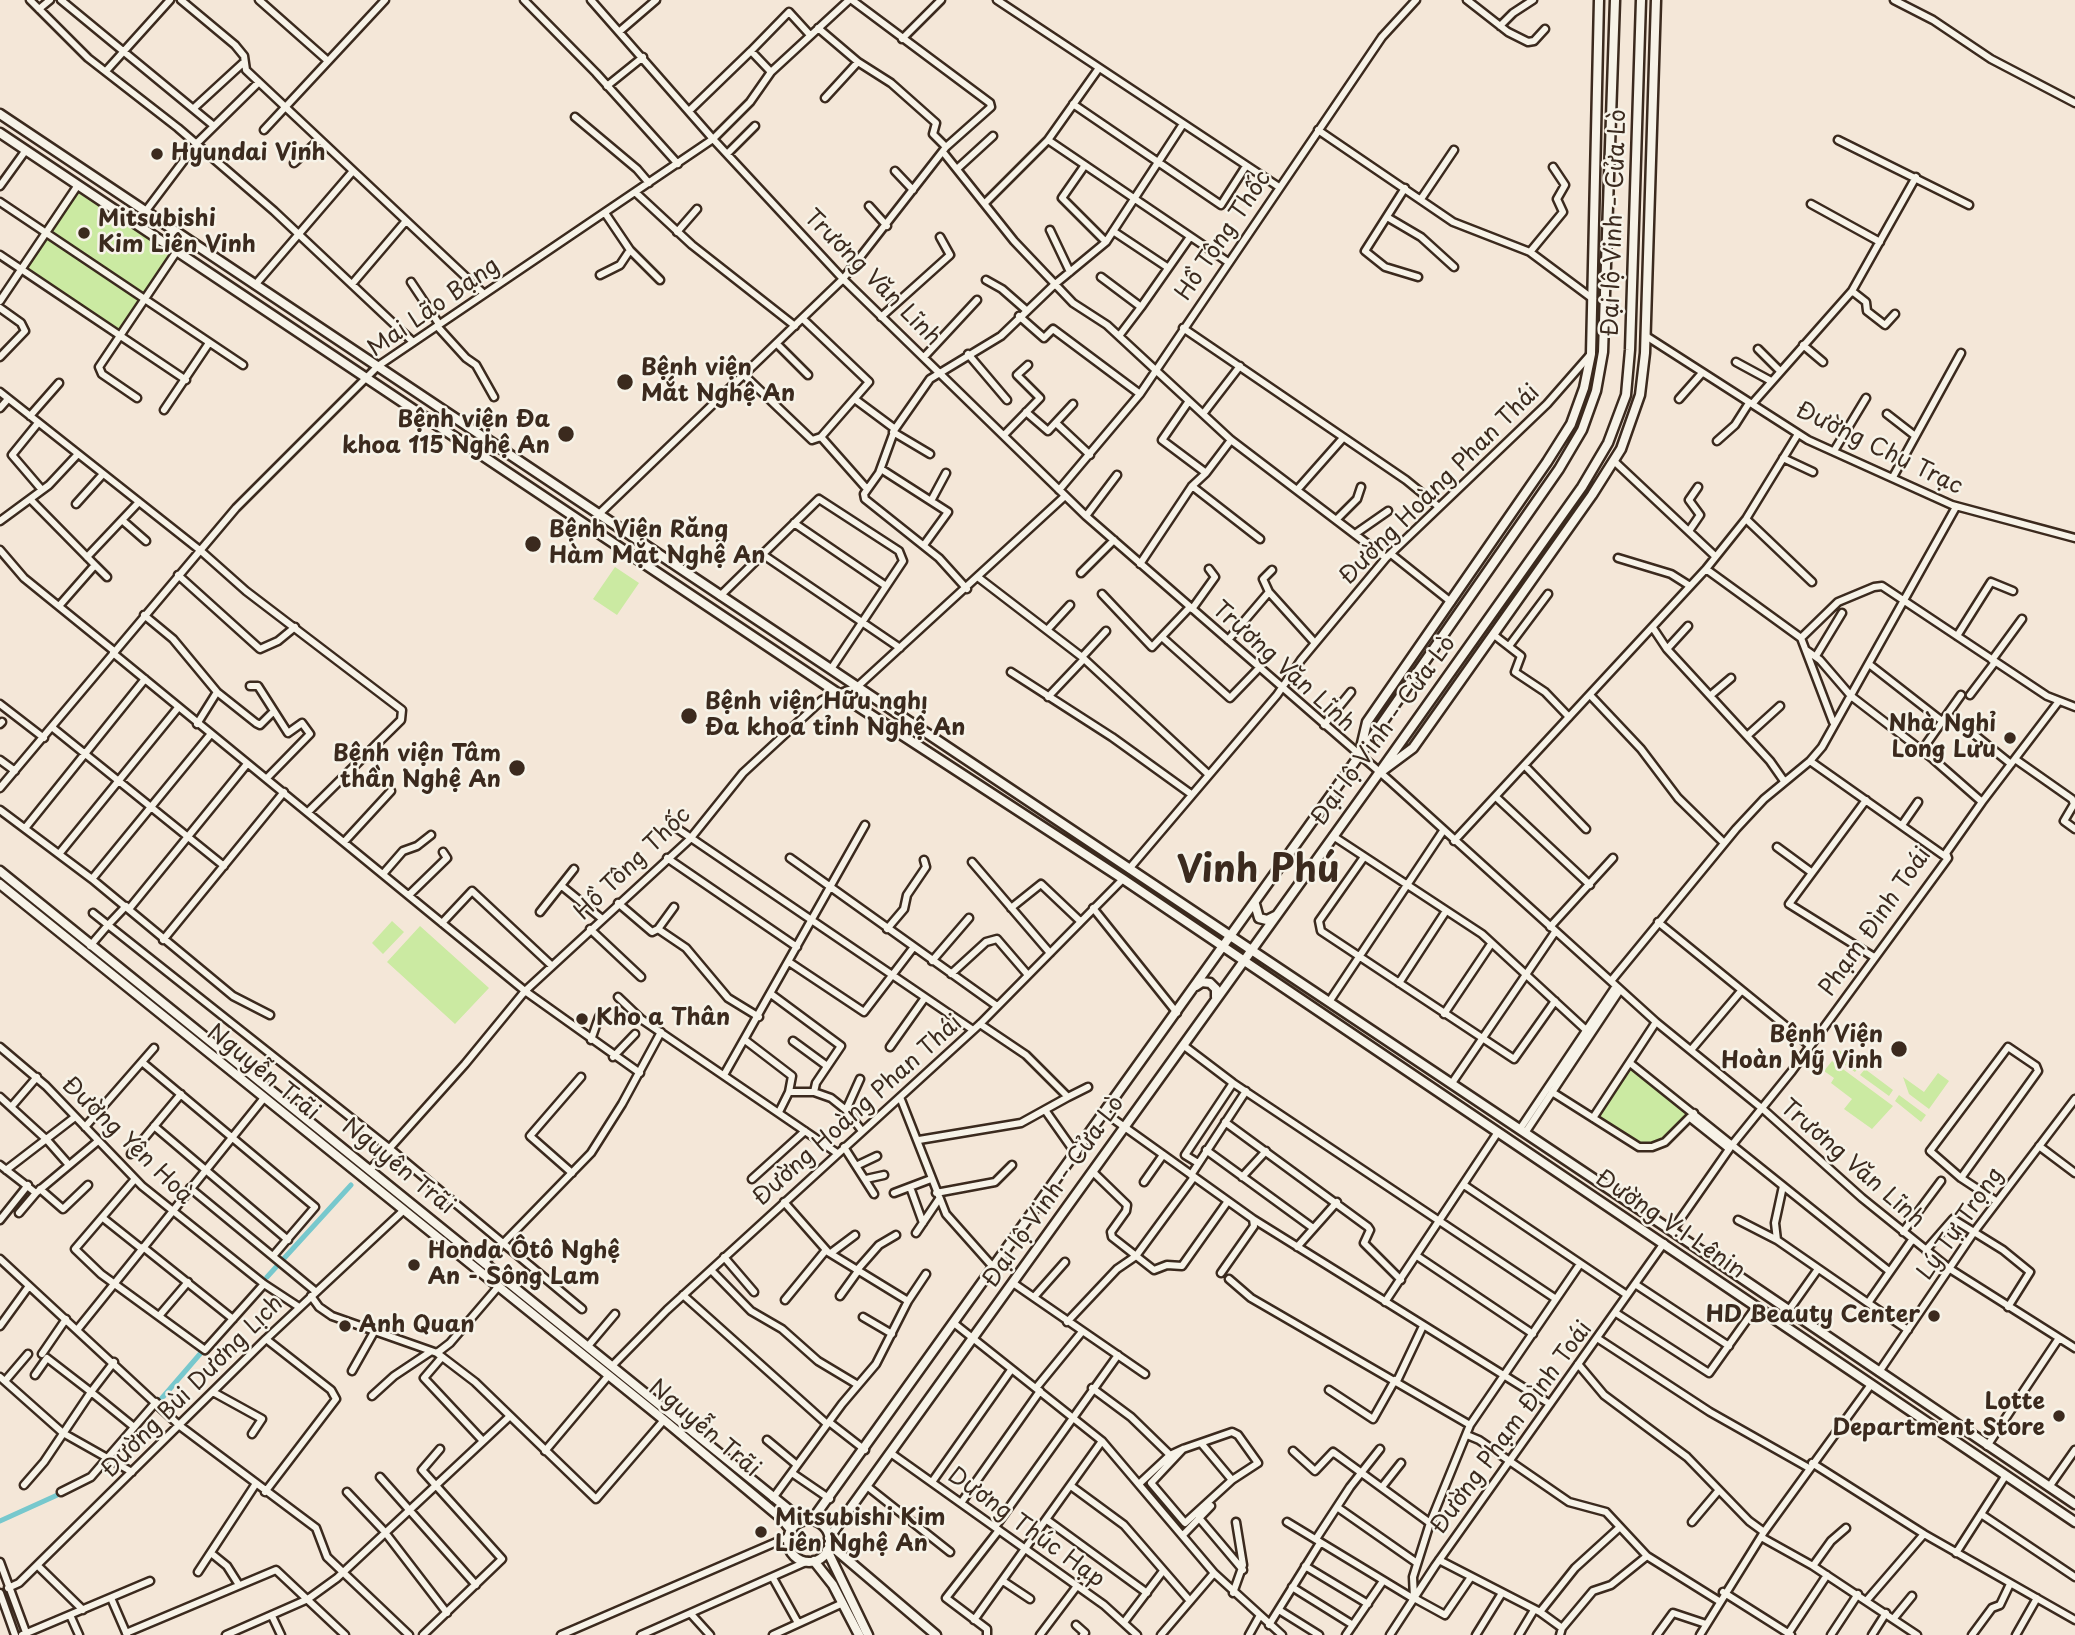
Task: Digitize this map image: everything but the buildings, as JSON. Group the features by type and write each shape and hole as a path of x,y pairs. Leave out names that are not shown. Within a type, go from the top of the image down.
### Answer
{"main road":[{"path":"1359,756 1367,722 1571,424 1584,388 1591,354 1599,0"},
{"name":"Đại lộ Vinh - Cửa Lò","path":"808,1520 830,1499 1256,902 1559,469 1583,430 1596,391 1607,302 1615,0"},
{"name":"Đại lộ Vinh - Cửa Lò","path":"829,1544 1583,487 1608,443 1626,395 1633,306 1641,0"},
{"path":"1380,773 1413,748 1614,461 1640,395 1646,336 1656,0"},
{"name":"Đường V.I Lênin","path":"0,114 1252,949 2075,1504"},
{"name":"Đường V.I Lênin","path":"0,133 839,694 1123,879 2075,1522"},
{"path":"137,225 145,212"},
{"path":"590,526 599,514"},
{"path":"676,583 684,571"},
{"name":"Nguyên Trãi","path":"0,871 485,1262 565,1334 589,1346 773,1498 808,1520"},
{"name":"Nguyễn Trãi","path":"0,884 362,1179 498,1287 565,1334 609,1375 763,1502 789,1534"},
{"path":"1256,902 1254,910 1259,918 1267,920 1275,916"},
{"path":"1195,986 1202,982 1212,984 1217,992 1215,1000"},
{"path":"1498,1132 1506,1120"},
{"path":"362,1179 370,1170"},
{"path":"404,1210 411,1202"},
{"path":"1664,1243 1672,1231"},
{"path":"498,1287 505,1279"},
{"path":"1870,1386 1879,1372"},
{"path":"664,1420 671,1412"},
{"path":"859,1635 825,1572 811,1561 792,1554 789,1534 808,1520 825,1528 829,1544 867,1635"},
{"path":"811,1561 829,1544"},
{"path":"829,1544 936,1635"}],"street":[{"path":"30,0 88,58 197,143 298,233 412,341"},
{"path":"39,9 50,0"},
{"path":"61,0 214,126"},
{"path":"106,71 170,0"},
{"path":"181,0 244,55 243,64 194,108"},
{"path":"259,0 328,61"},
{"path":"264,130 385,0"},
{"path":"524,0 678,164"},
{"path":"620,31 656,0"},
{"path":"599,514 844,279 945,150 991,104 851,0"},
{"name":"Mai Lão Bạng","path":"0,788 236,508 378,366 713,139 750,102 771,72 851,0"},
{"path":"902,39 941,0"},
{"path":"997,0 1279,187"},
{"name":"Hồ Tông Thốc","path":"1059,490 1140,394 1382,37 1416,0"},
{"path":"1467,0 1500,26 1529,42 1545,29"},
{"path":"1500,26 1513,13 1533,0"},
{"path":"1894,0 1933,20 1991,59 2075,103"},
{"name":"Trương Văn Lĩnh","path":"594,1 713,139 844,279 1086,516 1380,773 1656,1022 1763,1110 1912,1240 1950,1269 2075,1348"},
{"path":"690,111 789,12 810,35"},
{"path":"818,28 858,62 891,83 936,124 933,134 957,169 1054,285 1073,303 1100,319 1155,373 1231,440 1355,534 1451,602"},
{"path":"751,51 771,72"},
{"path":"607,86 643,57"},
{"path":"825,97 858,62"},
{"path":"243,64 319,140 484,294"},
{"path":"985,203 1048,140 1099,68"},
{"path":"145,212 197,143 259,82"},
{"path":"1073,104 1221,205 1246,166"},
{"path":"575,117 637,169 649,183"},
{"path":"967,589 924,545 865,499 864,494 881,469 894,431 930,379 1000,336 1019,316 1106,242 1183,124"},
{"path":"727,154 755,126"},
{"path":"1318,130 1452,222 1530,252 1593,299"},
{"path":"957,169 993,136"},
{"path":"295,163 319,140"},
{"path":"1048,140 1228,262"},
{"path":"1838,140 1969,205"},
{"path":"0,186 26,150"},
{"path":"1421,199 1454,150"},
{"path":"1084,165 1062,198 1106,242"},
{"path":"1530,252 1563,212 1556,199 1565,185 1553,167"},
{"path":"895,171 913,190"},
{"path":"255,285 353,172"},
{"path":"1717,441 1735,425 1750,403 1852,291 1916,177"},
{"path":"0,302 78,185"},
{"path":"1405,188 1366,248 1366,254 1388,268 1418,277"},
{"path":"635,192 677,232 795,326"},
{"path":"0,202 243,365"},
{"path":"1811,204 1880,242"},
{"path":"869,206 887,226"},
{"path":"677,232 697,209"},
{"path":"605,213 630,250 660,280"},
{"path":"1387,217 1421,237 1454,267"},
{"path":"353,283 405,222"},
{"path":"1050,230 1070,272"},
{"path":"1113,231 1167,267"},
{"path":"881,317 950,256 940,237"},
{"path":"1119,336 1190,237"},
{"path":"600,275 620,265 630,250"},
{"path":"137,398 99,371 100,365 177,251"},
{"path":"0,255 186,380"},
{"path":"1101,277 1141,306"},
{"path":"986,280 1002,289 1026,310"},
{"path":"411,282 438,325 466,358 476,365 494,397"},
{"path":"1852,291 1866,302 1867,311 1885,325 1895,314"},
{"path":"925,356 976,300"},
{"path":"0,308 25,327 24,334 0,357"},
{"path":"1019,316 1044,338 1053,329 1140,394"},
{"path":"745,376 812,440 821,437 856,400 869,381 803,319"},
{"path":"1183,328 1406,480 1438,507"},
{"name":"Đường Chu Trạc","path":"1646,336 1798,434 1834,451 1956,506 2075,538"},
{"path":"164,410 209,343"},
{"path":"778,345 808,375"},
{"path":"1803,345 1823,362"},
{"path":"1758,349 1780,372"},
{"path":"1893,477 1961,353"},
{"path":"968,354 1007,400"},
{"name":"Đường Hoàng Phan Thái","path":"1129,869 1389,556 1547,404 1591,354"},
{"path":"1736,362 1771,381"},
{"path":"1004,435 1040,398 1017,376 1028,365"},
{"path":"1202,414 1240,366"},
{"path":"1679,399 1702,373"},
{"path":"30,416 59,383"},
{"path":"0,392 201,551 246,591 403,713 401,719 308,812"},
{"path":"1834,451 1866,398"},
{"path":"0,408 8,399"},
{"path":"856,400 894,431 930,454"},
{"path":"1189,401 1162,440 1206,473"},
{"path":"1026,412 1046,431 1073,404"},
{"path":"1887,414 1914,435"},
{"path":"38,423 12,455 42,490"},
{"path":"1056,423 1090,455"},
{"path":"1454,841 1706,569 1746,519 1798,434"},
{"path":"821,437 867,489"},
{"path":"1297,490 1343,438"},
{"path":"1140,564 1192,486 1206,473 1231,440"},
{"path":"0,521 42,490 78,454"},
{"path":"1783,458 1813,472"},
{"path":"1614,461 1715,556"},
{"path":"881,469 948,513 924,545"},
{"path":"932,501 946,473"},
{"path":"76,504 103,474"},
{"path":"1086,516 1116,475"},
{"path":"1192,486 1259,539"},
{"path":"1336,520 1357,499 1361,487"},
{"path":"1689,531 1700,515 1689,500 1698,487"},
{"name":"Hồ Tông Thốc","path":"370,1170 465,1064 525,991 601,918 690,839 736,780 822,700 857,687 979,578 1065,496"},
{"path":"30,499 107,577"},
{"path":"720,596 818,499 899,551 903,561 831,669"},
{"path":"87,556 139,502"},
{"path":"1522,1131 1658,922 1748,814 1810,761 1826,740 1833,722 1851,696 1904,603 1956,506"},
{"path":"1355,534 1388,511"},
{"path":"1746,519 1812,582"},
{"path":"122,520 146,541"},
{"path":"794,523 887,586"},
{"path":"1081,573 1114,540"},
{"path":"0,550 24,578 210,736 345,841 525,991 613,1057 640,1073"},
{"path":"762,554 900,648"},
{"path":"1618,558 1671,574 1690,586"},
{"path":"59,606 95,565"},
{"path":"1102,594 1149,645 1155,646 1191,608 1215,577 1209,569"},
{"path":"1706,569 1801,638 1833,722"},
{"path":"1272,570 1263,579 1269,592 1315,643"},
{"path":"178,575 260,649 278,641 295,627"},
{"path":"979,578 1083,658 1207,773"},
{"path":"1957,636 1992,581 2013,591"},
{"path":"1801,638 1833,605 1874,586 1883,587 1994,661 2059,701 2075,707"},
{"path":"1227,640 1269,592"},
{"path":"1509,646 1548,594"},
{"path":"1047,630 1070,605"},
{"path":"1816,656 1842,613"},
{"path":"144,615 173,639 217,692 256,723 260,724 274,710"},
{"path":"1970,695 2022,619"},
{"path":"1667,649 1688,626"},
{"path":"1653,628 1667,649 1748,736 1784,781"},
{"path":"1048,697 1107,631"},
{"path":"1494,635 1521,656 1515,672 1545,692 1569,718"},
{"path":"1163,638 1230,698 1260,667"},
{"path":"1806,650 1816,656 1851,696 1922,750 1982,802"},
{"path":"1869,664 1942,721"},
{"path":"1011,672 1112,737 1191,794"},
{"path":"1711,695 1731,678"},
{"path":"26,827 145,679"},
{"path":"250,686 258,686 288,733 302,723 310,734 267,778"},
{"path":"197,724 217,692"},
{"path":"1324,725 1351,692"},
{"path":"1590,695 1640,749 1678,798 1724,843"},
{"path":"1922,750 1961,695"},
{"name":"Phạm Đình Toái","path":"1672,1231 1731,1147 1763,1110 1948,858 1946,853 1982,802 2059,701"},
{"path":"0,704 44,738"},
{"path":"1748,736 1780,706"},
{"path":"59,854 177,709"},
{"path":"1960,723 2013,762 2072,799 2073,806 2064,821 2075,828"},
{"path":"53,728 224,866"},
{"path":"92,879 210,736"},
{"path":"0,760 15,771"},
{"path":"1810,761 1948,858"},
{"path":"90,946 108,925 128,908 247,764"},
{"path":"1525,766 1586,829"},
{"path":"345,841 391,791"},
{"path":"163,940 284,792"},
{"path":"1496,797 1590,885"},
{"path":"1866,800 1789,905 1874,957"},
{"path":"1902,825 1917,802"},
{"path":"0,810 92,879 236,998 270,1015"},
{"path":"672,825 973,1031"},
{"path":"724,1075 831,889 864,825"},
{"path":"1329,1002 1357,956 1443,831"},
{"path":"383,874 403,851 417,846 431,835"},
{"path":"1333,836 1491,944 1586,1030"},
{"path":"1777,847 1811,872"},
{"path":"409,895 447,858 443,852"},
{"path":"1364,857 1318,925 1321,931 1512,1059 1517,1058 1555,1001"},
{"path":"667,858 797,947"},
{"path":"790,858 997,1006"},
{"path":"1452,1083 1553,929 1613,858"},
{"path":"887,929 904,909 906,897 926,867 924,860"},
{"path":"972,862 1050,953"},
{"path":"540,912 563,887 574,869"},
{"name":"Đường Hoàng Phan Thái","path":"613,1365 710,1269 973,1031 1123,879"},
{"path":"1011,908 1041,884 1080,921"},
{"path":"563,887 601,918"},
{"path":"442,923 472,891 551,965"},
{"path":"618,903 652,932 658,929 674,907"},
{"path":"1093,908 1177,1013"},
{"path":"1399,983 1446,911"},
{"path":"93,913 389,1148 582,1309"},
{"path":"932,961 969,918"},
{"path":"1658,922 1809,1045"},
{"path":"590,929 641,977"},
{"path":"658,929 691,953 729,998 759,1017"},
{"path":"951,974 986,942 997,939 1028,975"},
{"path":"1444,1014 1491,944"},
{"path":"789,961 863,1012 913,948"},
{"path":"1522,1131 1552,1092 1616,986"},
{"path":"1691,1050 1741,990"},
{"path":"771,995 841,1046 814,1092"},
{"path":"618,998 636,1016 838,1153"},
{"path":"890,1047 924,999"},
{"path":"591,1040 599,1017"},
{"path":"1593,1118 1656,1022"},
{"path":"980,1024 1026,1055 1068,1097"},
{"path":"485,1262 594,1148 640,1073 661,1032"},
{"path":"613,1057 635,1034"},
{"path":"745,1040 791,1073 789,1092 779,1112"},
{"path":"793,1041 827,1066"},
{"path":"1183,1045 1233,1083 1556,1299"},
{"name":"Đường Yên Hoà","path":"0,1047 37,1077 98,1142 171,1212 299,1307"},
{"path":"1961,1178 2038,1071 2036,1066 2008,1047 1930,1150 1961,1178 1996,1202"},
{"path":"85,1127 154,1048"},
{"path":"142,1062 315,1207 288,1240 278,1260"},
{"path":"1630,1063 1731,1147 1889,1271"},
{"path":"12,1106 37,1077"},
{"path":"572,1173 530,1136 580,1077"},
{"path":"846,1110 860,1079"},
{"path":"1178,1165 1233,1083"},
{"path":"919,1140 1021,1123 1088,1087"},
{"path":"1067,1322 1117,1269 1136,1256 1193,1176 1206,1150 1246,1091"},
{"path":"789,1092 814,1092 831,1098 846,1110 862,1131"},
{"path":"1552,1092 1632,1144 1647,1147 1665,1142 1692,1115"},
{"path":"131,1154 181,1094"},
{"path":"0,1097 47,1140 69,1165"},
{"path":"900,1097 919,1140 938,1196 954,1225 994,1268"},
{"path":"77,1330 264,1098"},
{"name":"Lý Tự Trọng","path":"1879,1372 1974,1232 2075,1099"},
{"path":"1045,1110 1076,1154"},
{"path":"1105,1113 1253,1219 1550,1404"},
{"path":"75,1117 47,1140 3,1167 63,1209 88,1185"},
{"path":"1225,1122 1369,1228 1364,1243 1401,1280"},
{"path":"154,1126 288,1240"},
{"path":"752,1179 805,1131"},
{"path":"1385,1302 1498,1132"},
{"path":"19,1213 38,1191 98,1142"},
{"path":"2039,1146 2075,1173"},
{"path":"844,1147 858,1165 874,1194"},
{"path":"1206,1150 1313,1228"},
{"path":"1242,1177 1266,1151"},
{"path":"1144,1182 1163,1155"},
{"path":"1185,1155 1198,1163"},
{"path":"858,1165 877,1156"},
{"path":"916,1233 938,1196 995,1182 1012,1166"},
{"path":"1093,1172 1127,1205 1111,1236 1154,1270 1167,1265 1182,1266 1228,1201"},
{"path":"866,1179 884,1175"},
{"path":"135,1179 75,1249 115,1284 203,1349 264,1283"},
{"path":"894,1193 931,1179"},
{"path":"1903,1232 1941,1181"},
{"path":"0,1220 28,1185"},
{"path":"1464,1185 1627,1295"},
{"path":"1777,1240 1774,1227 1783,1186"},
{"path":"910,1187 923,1223"},
{"path":"190,1188 278,1260 313,1293 329,1315 436,1354 475,1382 596,1499 664,1420"},
{"path":"784,1202 828,1252 908,1301"},
{"path":"1297,1247 1337,1202"},
{"name":"Đường Bùi Dương Lịch","path":"8,1588 19,1583 313,1293 404,1210"},
{"path":"103,1218 233,1319"},
{"path":"1221,1273 1252,1228 1253,1219"},
{"path":"1926,1250 1953,1219 2029,1270 2008,1307"},
{"path":"1738,1220 1777,1240 1908,1330"},
{"path":"785,1300 828,1252 855,1235"},
{"path":"840,1296 857,1270 879,1245 896,1235"},
{"path":"1868,1303 1912,1240"},
{"name":"Đường Phạm Đình Toái","path":"1390,1635 1439,1560 1664,1243"},
{"path":"1417,1256 1533,1334"},
{"path":"724,1257 754,1292"},
{"path":"0,1259 180,1426 255,1485 316,1528 325,1556 409,1635"},
{"path":"1034,1297 1065,1262"},
{"path":"1414,1598 1413,1577 1430,1523 1470,1425 1580,1264"},
{"path":"710,1269 751,1311 775,1324 818,1361 858,1385"},
{"path":"1789,1310 1818,1269"},
{"path":"773,1498 878,1360 908,1301 926,1274"},
{"path":"1229,1279 1251,1298 1470,1425"},
{"path":"159,1316 188,1282"},
{"path":"1013,1283 1145,1374"},
{"path":"1635,1284 1729,1346"},
{"path":"0,1326 30,1286"},
{"path":"372,1396 394,1376 436,1354 450,1343 498,1287"},
{"path":"684,1295 828,1423 865,1450"},
{"path":"1616,1313 1707,1373 1756,1307"},
{"path":"589,1346 615,1314"},
{"path":"863,1317 892,1334"},
{"path":"42,1354 66,1319"},
{"path":"955,1324 975,1337 1011,1370 1074,1416 1102,1441 1233,1594 1282,1635"},
{"path":"1329,1390 1372,1419 1396,1380 1423,1326"},
{"path":"352,1371 374,1332"},
{"path":"961,1503 1038,1390 1082,1333"},
{"path":"1597,1338 1710,1412 1810,1465 1956,1553 2075,1620"},
{"path":"1987,1446 2059,1338"},
{"path":"265,1492 336,1399 331,1390 266,1339"},
{"path":"28,1354 2,1379 63,1433 132,1472"},
{"path":"436,1354 424,1378 483,1441"},
{"path":"986,1635 987,1629 946,1596 1118,1355"},
{"path":"35,1376 47,1358 134,1427"},
{"path":"24,1485 114,1362"},
{"path":"1578,1364 1607,1397 1687,1457 1762,1534 1858,1594 1917,1635"},
{"path":"932,1482 1011,1370"},
{"path":"545,1451 609,1375"},
{"path":"1700,1635 1723,1592 1762,1534 1870,1386"},
{"path":"1092,1388 1131,1417 1170,1455"},
{"path":"213,1391 262,1419 252,1434"},
{"path":"61,1492 85,1483 156,1402"},
{"path":"226,1635 308,1599 342,1572 509,1417"},
{"path":"1140,1483 1170,1455 1182,1449 1231,1433 1238,1435 1258,1463 1232,1480 1189,1521 1184,1522 1151,1483 1182,1449"},
{"path":"1466,1435 1510,1461 1569,1502 1606,1512 1647,1556 1719,1601"},
{"path":"767,1440 797,1465"},
{"path":"974,1620 1102,1441"},
{"path":"1201,1443 1232,1480"},
{"path":"424,1635 502,1557 422,1467 440,1449"},
{"path":"1269,1625 1306,1566 1337,1507 1380,1449"},
{"path":"1293,1451 1315,1471 1332,1452 1430,1523"},
{"path":"2049,1487 2075,1451"},
{"name":"Dương Thúc Hạp","path":"891,1454 1125,1621 1138,1635"},
{"path":"1382,1487 1401,1464"},
{"path":"792,1473 830,1499"},
{"path":"1956,1553 2006,1475"},
{"path":"380,1477 476,1585"},
{"path":"198,1572 255,1485"},
{"path":"1071,1486 1119,1521 1190,1601"},
{"path":"868,1488 950,1552"},
{"path":"1692,1522 1718,1490"},
{"path":"347,1492 384,1531 447,1613"},
{"path":"1183,1535 1224,1493"},
{"path":"1337,1507 1418,1563"},
{"path":"1981,1514 2075,1577"},
{"path":"1199,1518 1243,1570"},
{"path":"1047,1520 1147,1593"},
{"path":"1233,1594 1243,1570 1236,1522"},
{"path":"1287,1522 1383,1581 1445,1615 1471,1577"},
{"path":"1519,1635 1574,1568 1620,1527"},
{"path":"1814,1566 1831,1541 1846,1528"},
{"path":"561,1635 789,1534"},
{"path":"1867,1600 1924,1534"},
{"path":"211,1553 227,1566 239,1585"},
{"path":"1439,1560 1537,1611 1561,1631 1593,1591 1611,1585 1647,1556"},
{"path":"641,1635 811,1561"},
{"path":"0,1562 25,1635 150,1581"},
{"path":"37,1565 83,1610"},
{"path":"1306,1566 1368,1604"},
{"path":"111,1598 127,1634 276,1570 345,1635"},
{"path":"1125,1621 1163,1571"},
{"path":"1161,1635 1214,1573"},
{"path":"1723,1592 1790,1634 1827,1575"},
{"path":"773,1578 798,1623"},
{"path":"1003,1581 1030,1600"},
{"path":"1346,1635 1383,1581"},
{"path":"1972,1635 1992,1608 2000,1605 2010,1584"},
{"path":"1040,1635 1077,1586"},
{"path":"1292,1587 1353,1625"},
{"path":"0,1593 15,1635"},
{"path":"1476,1635 1502,1593"},
{"path":"1831,1635 1858,1594"},
{"path":"1894,1618 1912,1596"},
{"path":"2016,1635 2037,1598"},
{"path":"775,1635 843,1603"},
{"path":"1279,1610 1320,1635"},
{"path":"1657,1635 1673,1613 1706,1624"},
{"path":"1872,1635 1886,1613"},
{"path":"691,1614 710,1635"},
{"path":"70,1615 79,1635"},
{"path":"272,1615 281,1635"},
{"path":"1249,1635 1259,1617"},
{"path":"1076,1625 1085,1633 1083,1635"}],"green space":[{"path":"78,185 177,251 119,335 21,270"},
{"path":"615,567 639,583 617,615 593,599"},
{"path":"392,921 404,932 383,954 372,943"},
{"path":"420,926 489,988 455,1024 387,962"},
{"path":"1839,1050 1860,1065 1855,1072 1834,1057"},
{"path":"1832,1061 1893,1106 1872,1129 1844,1109 1852,1099 1831,1083 1834,1078 1824,1071"},
{"path":"1630,1063 1694,1113 1665,1142 1639,1147 1593,1118"},
{"path":"1865,1069 1893,1090 1889,1096 1860,1075"},
{"path":"1938,1073 1949,1081 1929,1109 1909,1094 1903,1077 1924,1092"},
{"path":"1899,1095 1926,1115 1921,1122 1895,1101"}],"waterway":[{"path":"267,1277 351,1185"},
{"path":"162,1398 206,1347"},
{"path":"0,1521 64,1492"}],"place":[{"name":"Hyundai Vinh","path":"157,154"},
{"name":"Mitsubishi Kim Liên Vinh","path":"84,233"},
{"name":"Bệnh viện Mắt Nghệ An","path":"625,382"},
{"name":"Bệnh viện Đa khoa 115 Nghệ An","path":"566,434"},
{"name":"Bệnh Viện Răng Hàm Mặt Nghệ An","path":"533,544"},
{"name":"Bệnh viện Hữu nghị Đa khoa tỉnh Nghệ An","path":"689,716"},
{"name":"Nhà Nghỉ Long Lưu","path":"2010,738"},
{"name":"Bệnh viện Tâm thần Nghệ An","path":"517,768"},
{"name":"Kho a Thân","path":"582,1019"},
{"name":"Bệnh Viện Hoàn Mỹ Vinh","path":"1899,1049"},
{"name":"Honda Ôtô Nghệ An - Sông Lam","path":"414,1265"},
{"name":"HD Beauty Center","path":"1934,1316"},
{"name":"Anh Quan","path":"345,1326"},
{"name":"Lotte Department Store","path":"2059,1416"},
{"name":"Mitsubishi Kim Liên Nghệ An","path":"761,1532"}],"district":[{"name":"Vinh Phú","path":"1258,872"}]}
